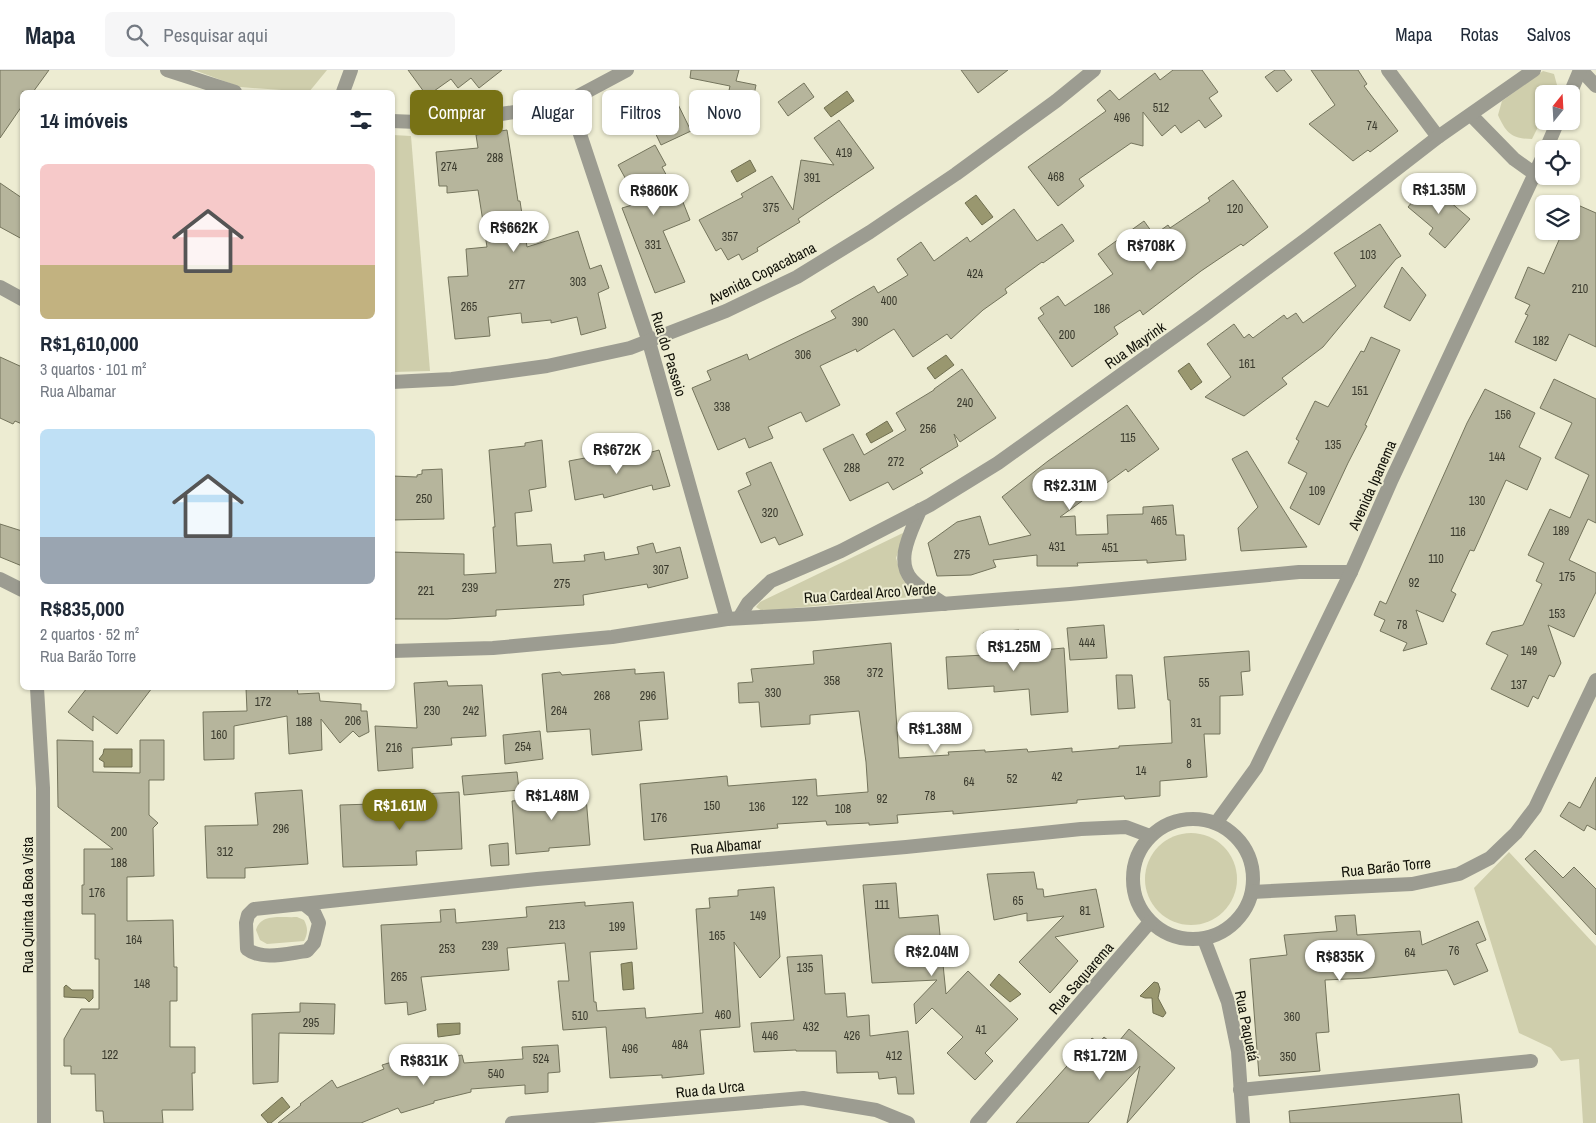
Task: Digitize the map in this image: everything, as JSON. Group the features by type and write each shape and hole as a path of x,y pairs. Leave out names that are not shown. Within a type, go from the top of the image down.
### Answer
{"street":[{"path":"167,70 229,90"},
{"path":"343,90 351,70"},
{"path":"590,90 627,70"},
{"name":"Avenida Copacabana","path":"395,382 452,379 547,366 630,348 735,307 797,277 846,247 956,174 1056,101 1094,70"},
{"path":"1388,70 1438,137"},
{"name":"Rua Mayrink","path":"733,619 771,581 840,551 920,510 998,463 1204,316 1438,137 1534,70"},
{"path":"1574,85 1581,70 1596,86"},
{"path":"395,121 442,123 513,112"},
{"path":"1471,115 1514,159 1535,174"},
{"name":"Rua do Passeio","path":"580,135 649,342 733,619"},
{"name":"Avenida Ipanema","path":"1216,823 1256,768 1352,572 1392,479 1535,174"},
{"path":"0,287 20,298"},
{"path":"920,510 903,557 912,580 944,604"},
{"name":"Rua Cardeal Arco Verde","path":"395,651 492,648 612,637 733,619 1176,585 1299,572 1352,572"},
{"path":"0,579 20,589"},
{"name":"Rua Barão Torre","path":"1252,892 1412,884 1459,874 1490,858 1516,833 1535,808 1596,680"},
{"name":"Rua Quinta da Boa Vista","path":"37,690 43,788 44,1123"},
{"path":"1199,818 1216,823 1231,831 1246,851 1254,875 1252,892 1246,908 1235,923 1221,933 1204,939 1189,940 1175,937 1162,931 1150,922 1139,906 1132,888 1132,869 1138,851 1150,836 1164,825 1181,819 1199,818"},
{"name":"Rua Albamar","path":"304,904 314,912 320,923 314,943 307,951 264,955 253,954 247,949 246,923 248,915 254,909 537,879 906,847 1081,828 1126,827 1150,836"},
{"name":"Rua Saquarema","path":"977,1123 1150,922"},
{"name":"Rua Paquetá","path":"1204,939 1228,1002 1238,1051 1243,1123"},
{"path":"1240,1090 1531,1061"},
{"name":"Rua da Urca","path":"512,1123 803,1098 876,1110 908,1123"}],"green space":[{"path":"194,70 327,70 311,90 240,87"},
{"path":"1543,71 1554,74 1557,85 1535,85 1536,130 1532,139 1519,138 1507,131 1498,115 1502,101"},
{"path":"395,135 411,136 430,371 395,372"},
{"path":"905,532 896,558 903,580 922,596 762,611 756,607 760,602"},
{"path":"1191,833 1200,834 1217,841 1229,853 1236,870 1236,888 1229,905 1217,917 1200,924 1191,925 1182,924 1165,917 1153,905 1146,888 1145,879 1146,870 1153,853 1165,841 1182,834"},
{"path":"1509,852 1596,946 1596,1123 1583,1123 1579,1059 1561,1061 1551,1048 1519,1033 1474,888"},
{"path":"297,917 304,920 306,926 307,933 304,941 267,944 260,940 256,930 262,921 272,918"}],"shaded area":[{"path":"847,91 854,101 831,117 824,108"},
{"path":"750,160 756,171 737,182 731,171"},
{"path":"976,195 993,217 982,225 965,203"},
{"path":"946,355 954,365 935,379 927,368"},
{"path":"1189,363 1202,382 1191,390 1178,371"},
{"path":"887,421 893,431 871,443 866,434"},
{"path":"104,749 132,749 132,767 104,767 104,762 99,759"},
{"path":"632,962 634,989 623,990 621,964"},
{"path":"999,974 1021,994 1010,1002 990,985"},
{"path":"1154,982 1158,983 1160,989 1158,998 1166,1013 1163,1017 1153,1013 1152,998 1140,996"},
{"path":"66,985 72,990 93,990 93,998 89,1002 85,998 64,997 64,987"},
{"path":"460,1023 460,1034 438,1037 437,1024"},
{"path":"282,1097 290,1107 271,1123 268,1123 261,1115"}],"building":[{"path":"0,70 49,70 34,90 20,90 20,109 0,138"},
{"path":"408,70 502,70 479,88 471,78 458,88 451,79 435,90 423,90"},
{"path":"691,70 739,70 736,81 756,85 755,90 729,90 730,86 690,78"},
{"path":"961,70 1008,70 978,93"},
{"path":"1173,70 1202,70 1218,92 1209,98 1222,116 1205,128 1199,120 1181,133 1175,125 1162,136 1143,112 1143,146 1131,143 1079,179 1084,186 1058,206 1028,167 1106,111 1097,100 1110,90 1119,100 1155,73 1160,80"},
{"path":"1275,70 1284,70 1292,80 1277,92 1265,77"},
{"path":"1311,70 1358,70 1367,84 1364,86 1398,131 1370,152 1368,150 1353,161 1309,124 1335,105"},
{"path":"804,83 814,97 788,116 778,102"},
{"path":"679,106 689,127 689,132 661,145 656,135 679,135"},
{"path":"839,120 874,168 798,219 800,222 757,248 758,251 742,260 739,254 728,260 721,248 716,251 699,220 743,197 741,194 772,176 793,210 801,160 834,165 814,138"},
{"path":"507,130 527,247 578,231 590,269 601,265 609,288 598,293 606,328 581,335 577,317 551,323 551,320 522,323 521,313 488,317 490,336 455,339 448,277 468,276 466,249 487,247 478,190 447,193 447,186 439,186 436,152 478,148 476,135 503,135 503,131"},
{"path":"655,145 666,165 662,167 676,193 679,192 690,220 663,231 685,282 655,293 622,208 639,203 618,165"},
{"path":"1233,180 1268,227 1243,246 1241,244 1201,271 1143,315 1140,310 1114,327 1118,334 1072,367 1038,318 1044,314 1040,308 1058,296 1065,306 1113,274 1098,254 1144,221 1154,235 1168,225 1170,228 1210,201 1208,198"},
{"path":"0,183 20,197 20,238 0,227"},
{"path":"1428,183 1470,219 1445,248 1429,234 1433,228 1408,207"},
{"path":"1580,206 1596,213 1596,347 1569,334 1556,361 1515,342 1528,315 1525,314 1530,305 1515,298 1528,267 1544,274 1559,240 1580,240"},
{"path":"1014,209 1037,241 1062,224 1074,241 1005,289 1007,293 983,310 951,339 947,334 913,357 894,329 857,352 856,349 820,366 840,405 806,422 801,412 768,427 773,438 749,448 745,438 718,450 692,388 711,380 707,371 747,354 749,360 836,318 831,311 874,286 878,293 908,275 897,259 921,242 934,261 967,237 970,242"},
{"path":"1380,224 1401,256 1396,259 1323,347 1282,378 1287,384 1244,416 1205,397 1231,377 1207,344 1234,324 1244,338 1249,334 1253,338 1284,315 1287,319 1296,313 1303,323 1356,286 1334,253"},
{"path":"1402,267 1426,295 1410,321 1384,307"},
{"path":"1371,337 1400,350 1365,425 1367,426 1319,525 1290,508 1307,473 1288,463 1299,441 1296,439 1315,401 1328,407 1361,351 1364,352"},
{"path":"0,357 20,366 20,423 15,421 13,424 0,418"},
{"path":"962,369 996,418 960,442 954,434 958,446 920,469 923,473 893,490 888,482 850,501 823,449 853,434 864,455 906,430 896,413 934,390"},
{"path":"1554,379 1596,399 1596,523 1588,519 1569,560 1596,573 1596,592 1574,637 1548,625 1561,663 1554,677 1549,675 1538,699 1533,696 1528,707 1491,689 1508,655 1486,644 1492,632 1523,625 1542,584 1536,581 1544,563 1528,555 1550,509 1570,518 1589,475 1555,458 1572,423 1540,408"},
{"path":"1485,389 1535,413 1519,447 1541,458 1527,490 1506,480 1474,551 1470,550 1451,591 1456,594 1443,622 1416,610 1427,644 1403,651 1407,643 1380,631 1385,620 1374,615 1380,601 1386,604 1467,423"},
{"path":"1127,405 1159,449 1128,472 1126,469 1060,517 1075,516 1076,535 1108,534 1107,515 1143,514 1143,507 1173,505 1176,535 1184,535 1186,560 1147,563 1147,560 1077,563 1078,566 1037,566 1037,555 993,560 996,567 971,575 937,576 928,543 957,522 980,516 989,545 1031,535 1002,497 1048,461"},
{"path":"542,440 546,487 529,490 532,511 515,513 517,546 551,544 553,563 585,561 584,555 604,552 605,560 639,554 637,547 653,543 656,553 680,547 688,578 648,588 647,584 583,595 584,605 496,610 496,616 447,619 395,619 395,552 464,554 464,575 496,573 493,527 495,527 489,450 525,446 525,443"},
{"path":"659,450 670,486 653,490 652,485 604,498 603,494 575,500 569,461 606,454 607,459 621,455 623,460"},
{"path":"1247,451 1307,547 1241,551 1238,528 1258,507 1232,459"},
{"path":"771,462 803,535 779,545 775,537 761,543 738,491 751,485 746,473"},
{"path":"442,469 444,519 395,520 395,476 417,477 417,475 422,474 422,470"},
{"path":"0,524 20,530 20,565 0,557"},
{"path":"1104,625 1107,658 1070,660 1067,628"},
{"path":"1019,630 1021,652 1064,648 1068,712 1031,715 1029,689 994,692 994,686 948,689 946,657 985,655 983,633"},
{"path":"891,643 899,758 949,755 948,752 985,750 985,752 1027,749 1028,752 1072,748 1072,752 1119,748 1119,746 1172,743 1170,700 1168,700 1164,657 1249,651 1250,671 1241,672 1243,695 1220,696 1220,734 1204,734 1207,777 1160,781 1160,796 1125,799 1124,796 1077,800 1077,803 953,814 953,811 897,815 898,823 827,825 826,821 777,824 778,828 644,840 640,784 727,776 728,786 816,779 817,796 868,792 859,711 810,715 810,724 761,727 759,702 739,703 738,683 753,682 751,669 814,664 813,651"},
{"path":"635,669 635,674 664,672 668,719 639,721 642,750 592,755 590,729 547,732 542,674 560,672 562,675"},
{"path":"1116,675 1132,675 1135,708 1118,709"},
{"path":"447,681 448,686 482,685 486,736 451,738 452,745 412,748 413,768 378,771 375,726 417,728 414,683"},
{"path":"85,690 150,690 117,734 93,716 93,731 68,712"},
{"path":"246,690 297,690 298,694 319,693 320,701 361,704 361,711 367,711 369,732 359,737 353,731 340,743 321,719 322,750 289,754 287,716 234,726 234,759 204,760 203,712 247,711"},
{"path":"540,731 543,759 505,764 503,735"},
{"path":"57,740 93,741 93,772 140,773 140,740 164,740 164,780 149,780 149,815 158,823 153,828 154,876 127,877 127,921 173,920 174,967 177,967 177,1001 170,1001 170,1047 195,1047 195,1073 192,1073 193,1110 162,1110 163,1123 104,1123 103,1111 96,1111 95,1074 71,1074 71,1066 64,1066 64,1039 81,1009 99,1009 99,959 95,959 95,914 82,914 84,849 113,849 58,807"},
{"path":"517,772 519,790 464,795 462,776"},
{"path":"1596,777 1596,830 1587,825 1584,831 1560,816 1569,802 1580,808"},
{"path":"585,785 590,845 549,848 549,851 516,854 512,801 556,797 555,787"},
{"path":"302,790 308,864 245,868 245,878 207,878 205,826 258,825 255,793"},
{"path":"459,792 462,849 416,851 417,865 343,867 340,805 373,804 373,807 423,804 423,794"},
{"path":"508,843 509,865 491,866 489,845"},
{"path":"1535,850 1563,878 1574,867 1596,889 1596,935 1525,859"},
{"path":"1034,872 1037,889 1043,889 1044,897 1096,889 1104,927 1055,937 1078,961 1050,993 1019,962 1064,916 1027,921 1027,913 994,920 987,874"},
{"path":"896,883 899,918 938,915 946,994 968,971 1018,1019 985,1053 993,1061 975,1080 947,1053 963,1037 932,1008 916,1024 914,1004 937,980 872,983 863,885"},
{"path":"774,887 780,957 760,978 734,942 740,1027 700,1030 704,1074 662,1078 662,1075 610,1078 606,1027 563,1030 558,981 569,981 565,943 507,948 509,970 421,977 426,1010 408,1015 407,1002 385,1004 381,925 441,922 440,910 455,909 456,923 527,917 526,907 585,902 585,906 633,902 637,949 590,952 594,1002 596,1002 597,1011 645,1008 646,1018 703,1013 696,909 710,908 709,898 738,896 738,890"},
{"path":"1355,915 1357,935 1420,931 1422,945 1478,921 1486,940 1476,944 1488,971 1454,985 1447,970 1369,978 1325,980 1329,1032 1316,1033 1320,1071 1259,1076 1250,959 1287,955 1284,935 1337,931 1335,916"},
{"path":"822,955 825,994 845,993 847,1017 869,1015 870,1036 908,1031 914,1094 898,1094 896,1077 879,1079 878,1072 837,1073 836,1051 754,1052 751,1023 794,1020 787,957"},
{"path":"300,1003 335,1004 334,1034 279,1033 278,1082 253,1084 252,1014 300,1012"},
{"path":"1129,1029 1175,1068 1127,1123 1140,1066 1088,1123 1016,1123 1092,1038 1099,1043 1104,1037 1115,1046"},
{"path":"558,1045 560,1072 548,1073 548,1092 525,1094 525,1085 471,1089 471,1092 434,1101 434,1103 401,1113 398,1108 361,1123 278,1123 332,1080 337,1088 384,1069 382,1065 425,1052 427,1063 462,1055 464,1063 523,1059 522,1047"},
{"path":"1459,1094 1462,1123 1290,1123 1289,1111"}]}
